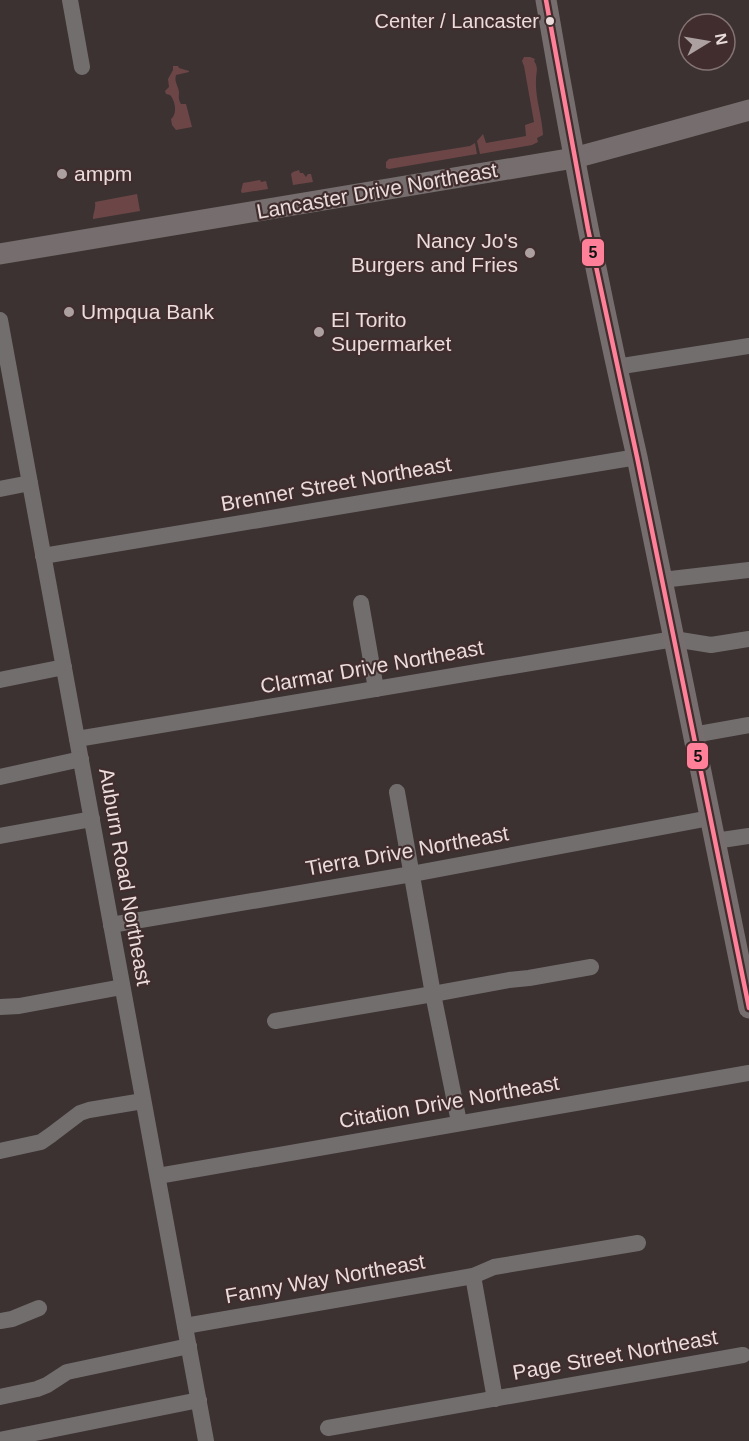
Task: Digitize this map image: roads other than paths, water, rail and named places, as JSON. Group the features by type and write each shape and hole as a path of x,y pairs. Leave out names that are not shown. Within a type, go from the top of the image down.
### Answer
{"main road":[{"path":"546,0 574,158 616,367 637,457 749,1008"},
{"name":"Lancaster Drive Northeast","path":"0,254 574,158 749,110"}],"street":[{"path":"70,0 82,67"},
{"name":"Auburn Road Northeast","path":"0,320 206,1441"},
{"path":"616,367 749,346"},
{"name":"Brenner Street Northeast","path":"43,556 637,457"},
{"path":"0,489 30,483"},
{"path":"662,580 749,570"},
{"path":"361,603 376,689"},
{"name":"Clarmar Drive Northeast","path":"77,739 674,639 711,645 749,639"},
{"path":"0,680 64,667"},
{"path":"693,735 749,725"},
{"path":"0,777 81,759"},
{"path":"396,792 459,1122"},
{"name":"Tierra Drive Northeast","path":"111,925 412,874 710,818"},
{"path":"0,836 92,819"},
{"path":"715,842 749,836"},
{"path":"275,1021 591,967"},
{"path":"0,1007 20,1006 122,987"},
{"name":"Citation Drive Northeast","path":"158,1176 749,1072"},
{"path":"0,1151 40,1142 80,1113 144,1101"},
{"name":"Fanny Way Northeast","path":"185,1326 473,1275 494,1267 638,1243"},
{"path":"473,1275 495,1399"},
{"path":"0,1321 39,1308"},
{"path":"0,1397 37,1389 67,1372 189,1346"},
{"name":"Page Street Northeast","path":"328,1428 743,1355"},
{"path":"0,1440 199,1400"}],"place":[{"name":"Center / Lancaster","path":"550,21"},
{"name":"ampm","path":"62,174"},
{"name":"Nancy Jo's Burgers and Fries","path":"530,253"},
{"name":"Umpqua Bank","path":"69,312"},
{"name":"El Torito Supermarket","path":"319,332"}]}
